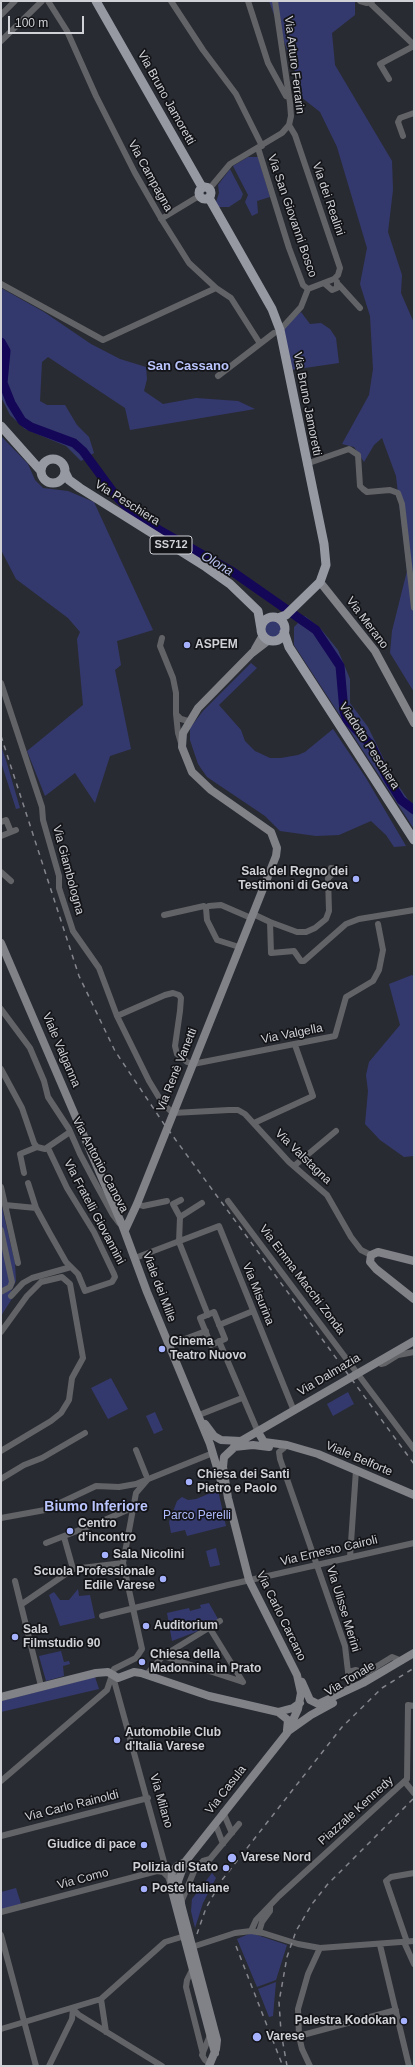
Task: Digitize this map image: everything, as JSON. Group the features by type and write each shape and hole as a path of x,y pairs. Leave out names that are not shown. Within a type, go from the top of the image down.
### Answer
{"main road":[{"name":"Via Bruno Jamoretti","path":"96,1 204,190 202,199 209,198 272,310 324,544 326,565 320,582 294,608 280,618"},
{"path":"1,426 30,457 41,471 46,481 54,483 61,479 64,472"},
{"name":"Via Peschiera","path":"30,457 47,460 53,459 61,462 64,472 69,480 80,488 206,567 230,584 258,611 280,618"},
{"path":"41,471 47,460"},
{"name":"Via Peschiera","path":"54,483 67,483 80,488"},
{"name":"Via Merano","path":"320,582 375,650 414,723"},
{"path":"258,611 266,636 289,647"},
{"path":"182,746 183,733 188,721 198,708 252,653 266,636 264,622 280,618 289,647"},
{"path":"266,636 280,639 284,632"},
{"name":"Viadotto Peschiera","path":"289,647 414,840"},
{"name":"Via Renè Vanetti","path":"124,1229 137,1204 276,856 277,848 274,836 266,828 202,782 192,772 182,746"},
{"name":"Viale Valganna","path":"1,943 98,1167"},
{"name":"Viale dei Mille","path":"98,1167 169,1345 199,1415 211,1435 210,1444"},
{"path":"414,1261 386,1252 378,1252 371,1255 370,1262 376,1269 414,1299"},
{"name":"Via Dalmazia","path":"217,1458 241,1441 414,1341"},
{"path":"258,1432 262,1441 270,1445"},
{"path":"211,1435 224,1441 241,1441"},
{"name":"Via Carlo Carcano","path":"210,1444 217,1458 223,1490 228,1498 249,1580 309,1697 314,1703 322,1706"},
{"path":"234,1447 270,1445"},
{"name":"Viale Belforte","path":"270,1445 284,1448 294,1447"},
{"name":"Viale Belforte","path":"270,1445 294,1447 318,1454 414,1495"},
{"name":"Via Tonale","path":"322,1706 365,1686 414,1653"},
{"name":"Via Tonale","path":"322,1706 350,1689 389,1669"},
{"path":"1,1696 96,1673 108,1672 118,1678 134,1672 147,1674 209,1696 278,1712 288,1720 287,1733"},
{"name":"Via Carlo Carcano","path":"297,1675 301,1688 300,1702"},
{"path":"278,1712 293,1708 300,1702"},
{"path":"287,1733 300,1702"},
{"path":"287,1733 322,1706"},
{"name":"Via Casula","path":"179,1894 178,1881 185,1862 287,1733"},
{"name":"Via Casula","path":"171,1887 172,1872 177,1866 185,1862"},
{"name":"Via Milano","path":"171,1887 217,2040 209,2065"},
{"name":"Via Milano","path":"179,1894 186,1935"},
{"name":"Via Milano","path":"190,1948 192,1970 214,2053"}],"street":[{"path":"1,15 15,1"},
{"path":"1,40 42,1"},
{"name":"Via Campagna","path":"48,1 67,31 96,96 135,173 161,219 189,263 216,288 231,298 260,342"},
{"name":"Via San Giovanni Bosco","path":"171,1 202,50 236,94 260,147 289,248 303,285 308,289"},
{"path":"248,1 268,63 290,103"},
{"name":"Via Arturo Ferrarin","path":"161,219 204,190 230,164 282,133 289,125 291,116 290,103 275,1"},
{"path":"360,1 371,2 414,45 380,64 388,78"},
{"path":"403,136 398,122 400,118 414,113"},
{"name":"Via dei Realini","path":"289,125 295,135 340,268 338,275 334,279"},
{"path":"218,376 260,342 277,331 301,307 308,289 334,279 360,308"},
{"path":"324,283 332,290 339,285"},
{"path":"1,284 103,340 216,288"},
{"path":"306,464 349,449 358,455 360,486 363,489 367,492 390,490 398,493 402,504 414,608"},
{"path":"162,638 160,646 173,678 176,693 178,733 182,746"},
{"name":"Via Giambologna","path":"1,684 42,807 43,820 59,876 59,888 73,931 99,968 117,1016 149,1081 163,1104 173,1113"},
{"path":"176,714 181,719 188,721"},
{"path":"1,836 13,831 6,820"},
{"path":"1,872 11,881"},
{"path":"209,906 221,905 297,932 306,932 316,928 326,918 329,911 328,878 330,874"},
{"path":"164,915 204,906 206,908 207,920 217,940 239,947"},
{"path":"270,922 271,953 294,951 301,961 304,961 346,924 359,919 414,910"},
{"name":"Via Valgella","path":"193,1064 335,1036 346,997 373,981 379,970 383,950 378,924"},
{"path":"117,1016 165,995 173,993 179,995 181,998 180,1011 175,1046 177,1054 187,1062 193,1064"},
{"name":"Via Antonio Canova","path":"1,1009 30,1048 44,1081 48,1097 70,1132 112,1215 124,1229"},
{"path":"254,1123 313,1096 295,1045"},
{"path":"1,1069 22,1108 37,1148"},
{"name":"Via Valstagna","path":"173,1113 238,1110 254,1123 294,1166 327,1195 350,1237 361,1250 371,1255"},
{"path":"294,1166 336,1131"},
{"path":"24,1174 20,1154 37,1148 41,1150 48,1148 70,1132"},
{"name":"Via Fratelli Giovannini","path":"48,1148 67,1188 94,1232 115,1278 112,1282 85,1291 78,1274 71,1268"},
{"path":"11,1296 23,1283 32,1278 71,1268 61,1255 36,1208 28,1183"},
{"path":"1,1187 18,1263"},
{"path":"181,1200 173,1204 180,1217 178,1242 208,1314"},
{"path":"137,1204 142,1206 167,1201"},
{"name":"Via Emma Macchi Zonda","path":"228,1201 358,1372 414,1449"},
{"path":"180,1217 202,1203"},
{"path":"5,1204 36,1208"},
{"name":"Via Misurina","path":"135,1258 218,1226 294,1411"},
{"path":"1,1230 12,1282 10,1287 1,1292"},
{"path":"1,1332 27,1296 41,1282 54,1277 62,1277 70,1284 83,1358 72,1378 69,1400 61,1413 51,1422 1,1451"},
{"path":"219,1325 253,1311"},
{"path":"214,1312 219,1325 225,1339 211,1345 200,1318 214,1312"},
{"path":"169,1345 206,1331"},
{"path":"219,1341 242,1398 258,1432"},
{"path":"378,1361 381,1364 386,1363 398,1355 414,1352"},
{"path":"199,1415 242,1398"},
{"path":"1,1479 24,1464 42,1458 85,1433"},
{"name":"Via Ulisse Merini","path":"284,1448 279,1452 280,1459 318,1564 345,1646 350,1689"},
{"path":"136,1450 147,1477"},
{"path":"1,1518 45,1510 96,1486 126,1486 147,1477 217,1458"},
{"path":"350,1557 356,1470"},
{"path":"1,1781 107,1690 114,1669 136,1658 142,1649 123,1563 136,1493 147,1477"},
{"path":"46,1543 62,1538 132,1508"},
{"path":"62,1538 73,1569"},
{"name":"Via Ernesto Cairoli","path":"102,1616 249,1580 414,1543"},
{"path":"21,1602 73,1569 123,1563"},
{"path":"15,1581 41,1686"},
{"path":"147,1674 163,1656 220,1621"},
{"path":"163,1656 244,1682 209,1627"},
{"name":"Via Tonale","path":"349,1672 356,1670 366,1674 392,1657 402,1661"},
{"name":"Via Milano","path":"112,1674 148,1798 171,1887"},
{"path":"414,1706 408,1705 408,1774 405,1782 414,1793"},
{"name":"Piazzale Kennedy","path":"251,1931 256,1920 279,1896 405,1782"},
{"name":"Via Carlo Rainoldi","path":"1,1836 148,1798"},
{"path":"219,1818 227,1838"},
{"path":"219,1818 227,1838"},
{"path":"182,1908 182,1900 195,1869 203,1861 210,1859 239,1824"},
{"path":"185,1862 195,1869"},
{"name":"Via Como","path":"1,1912 157,1871 164,1872 169,1878"},
{"path":"413,1963 386,1880 391,1877 414,1872"},
{"name":"Piazzale Kennedy","path":"259,1932 262,1922 270,1910 270,1906"},
{"path":"190,1948 235,1933 251,1931 298,1944 320,1948 380,1945 414,1941"},
{"path":"1,1935 36,2066"},
{"path":"1,2029 101,1999 165,1942 186,1935"},
{"path":"380,1945 409,2066"},
{"path":"310,2066 302,2049 299,2036 298,2009 308,1974 320,1948"},
{"path":"192,1970 186,1983 186,1990 203,2054 209,2065"},
{"path":"101,1999 106,2032"},
{"path":"73,2008 79,2016 162,2066"},
{"path":"49,2066 72,2019 73,2008"},
{"path":"299,2036 396,2010"},
{"path":"203,2054 210,2035"}],"green space":[{"path":"269,1 355,1 355,15 332,33 335,65 392,161 393,190 388,232 402,275 401,293 414,323 414,692 390,653 392,631 407,571 396,476 382,438 374,445 364,462 354,447 342,444 369,395 373,369 370,316 360,284 367,248 337,147 320,112 301,97 297,77"},
{"path":"248,157 258,157 270,197 257,201 258,213 252,216 245,202 248,195 233,166"},
{"path":"230,169 243,194 241,199 229,207 218,207 216,202 219,193 218,185"},
{"path":"1,288 44,312 91,344 120,359 146,367 147,379 144,391 163,404 196,398 238,401 255,409 130,430 125,408 48,357 42,362 40,401 47,405 65,405 77,425 89,437 94,453 81,461 66,446 25,429 10,415 1,397"},
{"path":"301,312 310,324 321,323 330,329 336,338 339,363 291,370 282,329"},
{"path":"1,436 28,464 35,480 43,488 68,491 94,502 153,630 117,641 121,665 115,670 131,749 110,756 95,803 75,773 45,796 27,751 83,705 77,639 80,632 68,618 16,579 1,550"},
{"path":"305,616 321,629 338,650 350,679 350,703 368,727 393,778 409,801 414,804 414,829 294,645 294,627"},
{"path":"273,621 279,623 281,629 279,635 273,637 267,635 265,629 267,623"},
{"path":"251,663 257,668 219,705 241,730 245,741 255,751 270,758 281,758 298,755 305,752 333,729 366,778 406,846 394,847 386,835 371,821 339,835 316,836 280,831 265,816 207,777 198,764 190,740 190,728 203,711"},
{"path":"1,746 20,808 16,809 1,762"},
{"path":"412,975 414,977 414,1156 404,1157 380,1140 365,1124 368,1091 366,1075 369,1062 400,1025 389,984"},
{"path":"1,1203 15,1263 16,1281 11,1291 15,1294 1,1316"},
{"path":"111,1378 128,1409 108,1419 91,1388"},
{"path":"348,1392 354,1404 333,1416 327,1404"},
{"path":"155,1412 163,1430 154,1434 146,1416"},
{"name":"Parco Perelli","path":"218,1490 226,1526 187,1536 185,1530 171,1533 169,1522 177,1501 182,1497 188,1500 196,1499"},
{"path":"216,1548 220,1565 210,1567 206,1551"},
{"path":"78,1589 79,1596 90,1595 95,1618 60,1626 49,1595 54,1592 60,1600 69,1600"},
{"path":"209,1603 218,1619 206,1628 172,1641 167,1613 189,1608 190,1611 201,1608 200,1605"},
{"path":"61,1651 64,1662 69,1661 70,1664 63,1666 64,1676 46,1681 39,1656"},
{"path":"95,1677 99,1689 1,1712 1,1701"},
{"path":"212,1873 216,1878 203,1903 195,1928 191,1911 192,1899"},
{"path":"16,1888 22,1907 1,1912 1,1892"},
{"path":"251,1933 287,1945 276,1980 257,1987 237,1939"},
{"path":"276,1982 273,2016 269,2017 258,1989"}],"waterway":[{"name":"Olona","path":"1,342 6,351 3,383 11,403 22,421 31,427 74,443 83,451 116,496 128,508 159,530 233,572 316,630 340,666 344,711 347,720 371,745 388,779 401,800 414,810"}],"railway":[{"path":"1,736 79,976 115,1051 164,1124 414,1464"},
{"path":"197,1934 206,1908 222,1880 342,1727 382,1688 414,1668"},
{"path":"287,2066 281,2032 279,2002 287,1957 296,1931 312,1904 327,1885 414,1798"},
{"path":"236,1946 282,2064"}],"place":[{"name":"ASPEM","path":"187,645"},
{"name":"Sala del Regno dei Testimoni di Geova","path":"356,879"},
{"name":"Cinema Teatro Nuovo","path":"162,1349"},
{"name":"Chiesa dei Santi Pietro e Paolo","path":"189,1482"},
{"name":"Centro d'incontro","path":"70,1531"},
{"name":"Sala Nicolini","path":"105,1555"},
{"name":"Scuola Professionale Edile Varese","path":"163,1579"},
{"name":"Auditorium","path":"146,1626"},
{"name":"Sala Filmstudio 90","path":"15,1637"},
{"name":"Chiesa della Madonnina in Prato","path":"142,1662"},
{"name":"Automobile Club d'Italia Varese","path":"117,1740"},
{"name":"Giudice di pace","path":"144,1845"},
{"name":"Varese Nord","path":"232,1858"},
{"name":"Polizia di Stato","path":"226,1868"},
{"name":"Poste Italiane","path":"144,1889"},
{"name":"Palestra Kodokan","path":"404,2021"},
{"name":"Varese","path":"257,2037"}],"district":[{"name":"San Cassano","path":"188,366"},
{"name":"Biumo Inferiore","path":"96,1507"}]}
